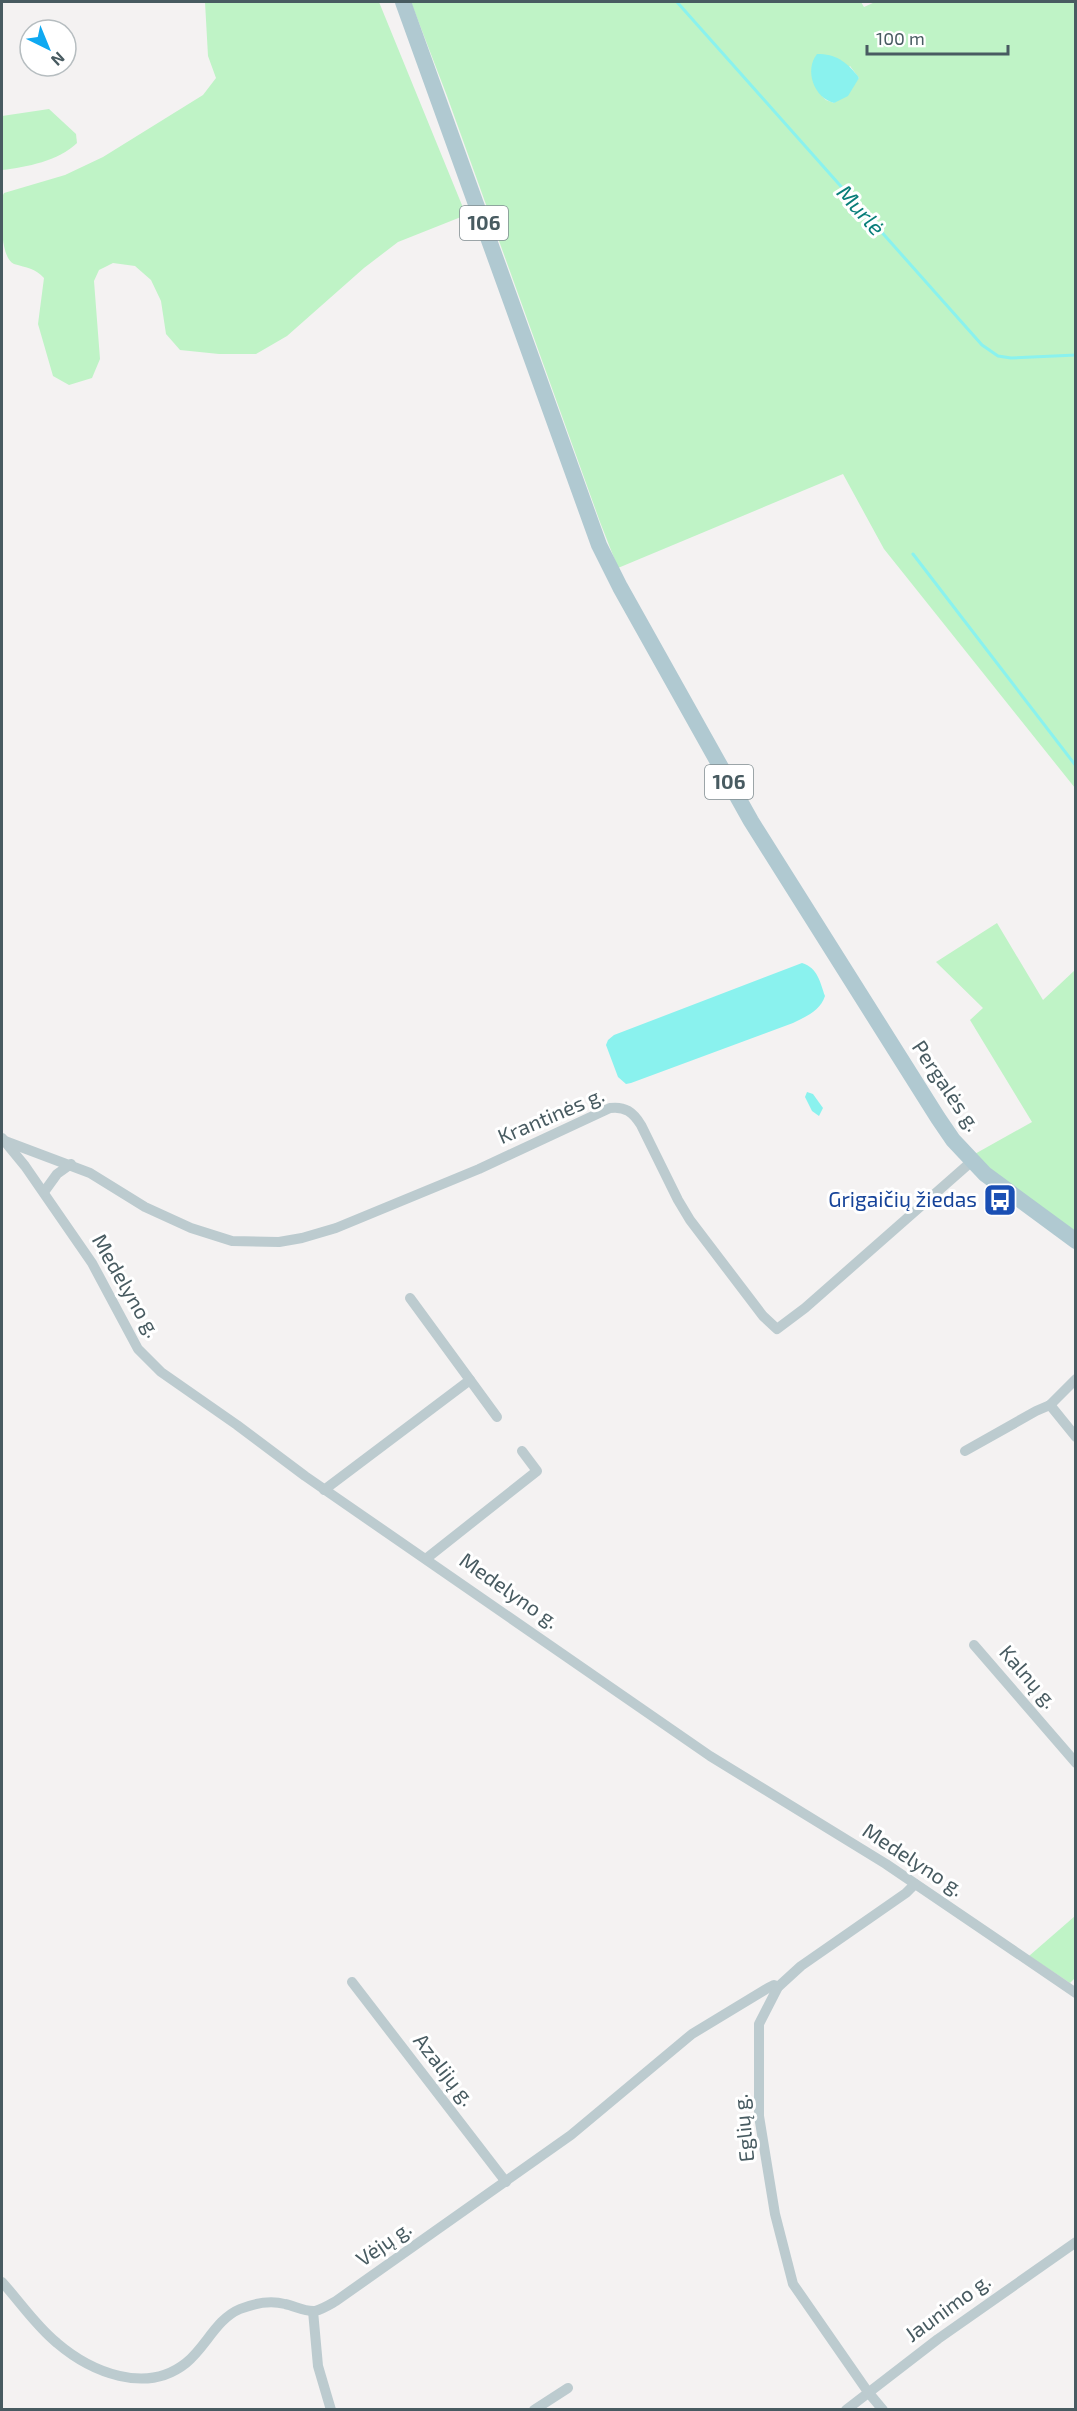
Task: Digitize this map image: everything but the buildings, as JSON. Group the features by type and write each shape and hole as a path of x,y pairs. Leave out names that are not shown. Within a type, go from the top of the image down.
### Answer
{"main road":[{"name":"Pergalės g.","path":"403,2 608,564 751,820 938,1118 971,1162 1076,1241"}],"street":[{"name":"Krantinės g.","path":"3,1139 71,1164 145,1207 191,1228 232,1241 279,1242 302,1239 336,1228 479,1169 610,1108 623,1108 635,1115 678,1200 697,1229 763,1316 777,1329 805,1308 971,1162"},
{"name":"Medelyno g.","path":"3,1139 44,1192 92,1263 138,1349 160,1372 237,1425 324,1490 427,1558 710,1756 915,1884 1076,1993"},
{"path":"44,1192 57,1174 71,1164"},
{"path":"410,1298 497,1417"},
{"path":"965,1452 1050,1405 1076,1379"},
{"path":"324,1490 470,1380"},
{"path":"1050,1405 1076,1437"},
{"path":"427,1558 537,1471 522,1451"},
{"name":"Kalnų g.","path":"974,1645 1076,1763"},
{"name":"Eglių g.","path":"884,2409 868,2392 793,2284 775,2214 759,2116 757,2039 764,2011 778,1987 801,1965 906,1893 915,1884"},
{"name":"Azalijų g.","path":"352,1982 506,2182"},
{"name":"Vėjų g.","path":"313,2311 336,2301 571,2135 692,2034 768,1988 774,1985 778,1987"},
{"name":"Jaunimo g.","path":"846,2409 938,2338 1076,2242"},
{"path":"2,2282 44,2331 71,2354 102,2370 133,2379 162,2375 185,2364 222,2321 234,2312 250,2305 276,2302 313,2311 318,2366 331,2409"},
{"path":"534,2409 568,2388"}],"green space":[{"path":"205,2 379,2 466,215 398,242 364,268 287,336 256,354 219,354 180,350 166,334 161,301 151,280 135,266 113,263 99,270 94,281 100,359 92,378 69,385 53,376 38,324 44,278 34,270 14,264 6,253 2,235 2,197 4,193 65,175 103,157 203,95 216,78 208,56"},
{"path":"411,2 861,2 864,7 875,2 1075,2 1075,788 884,549 843,474 618,568","holes":["850,66 859,78 834,103 822,96"]},
{"path":"49,109 76,134 77,143 52,159 2,170 2,116"},
{"path":"997,923 1043,1000 1075,970 1075,1235 973,1155 1032,1122 970,1020 983,1008 936,962"},
{"path":"1075,1916 1075,1978 1070,1983 1029,1956"}],"water":[{"path":"817,54 840,59 857,75 859,78 848,96 834,103 816,90 811,68"},
{"path":"802,963 815,972 825,996 820,1006 808,1015 793,1023 631,1083 626,1084 618,1077 606,1045 614,1035"},
{"path":"807,1092 813,1094 823,1108 819,1116 812,1111 805,1097"}],"waterway":[{"name":"Murlė","path":"677,2 982,345 998,356 1011,358 1076,355"},
{"path":"913,554 1076,766"}],"place":[{"name":"Grigaičių žiedas","path":"1000,1200"}]}
